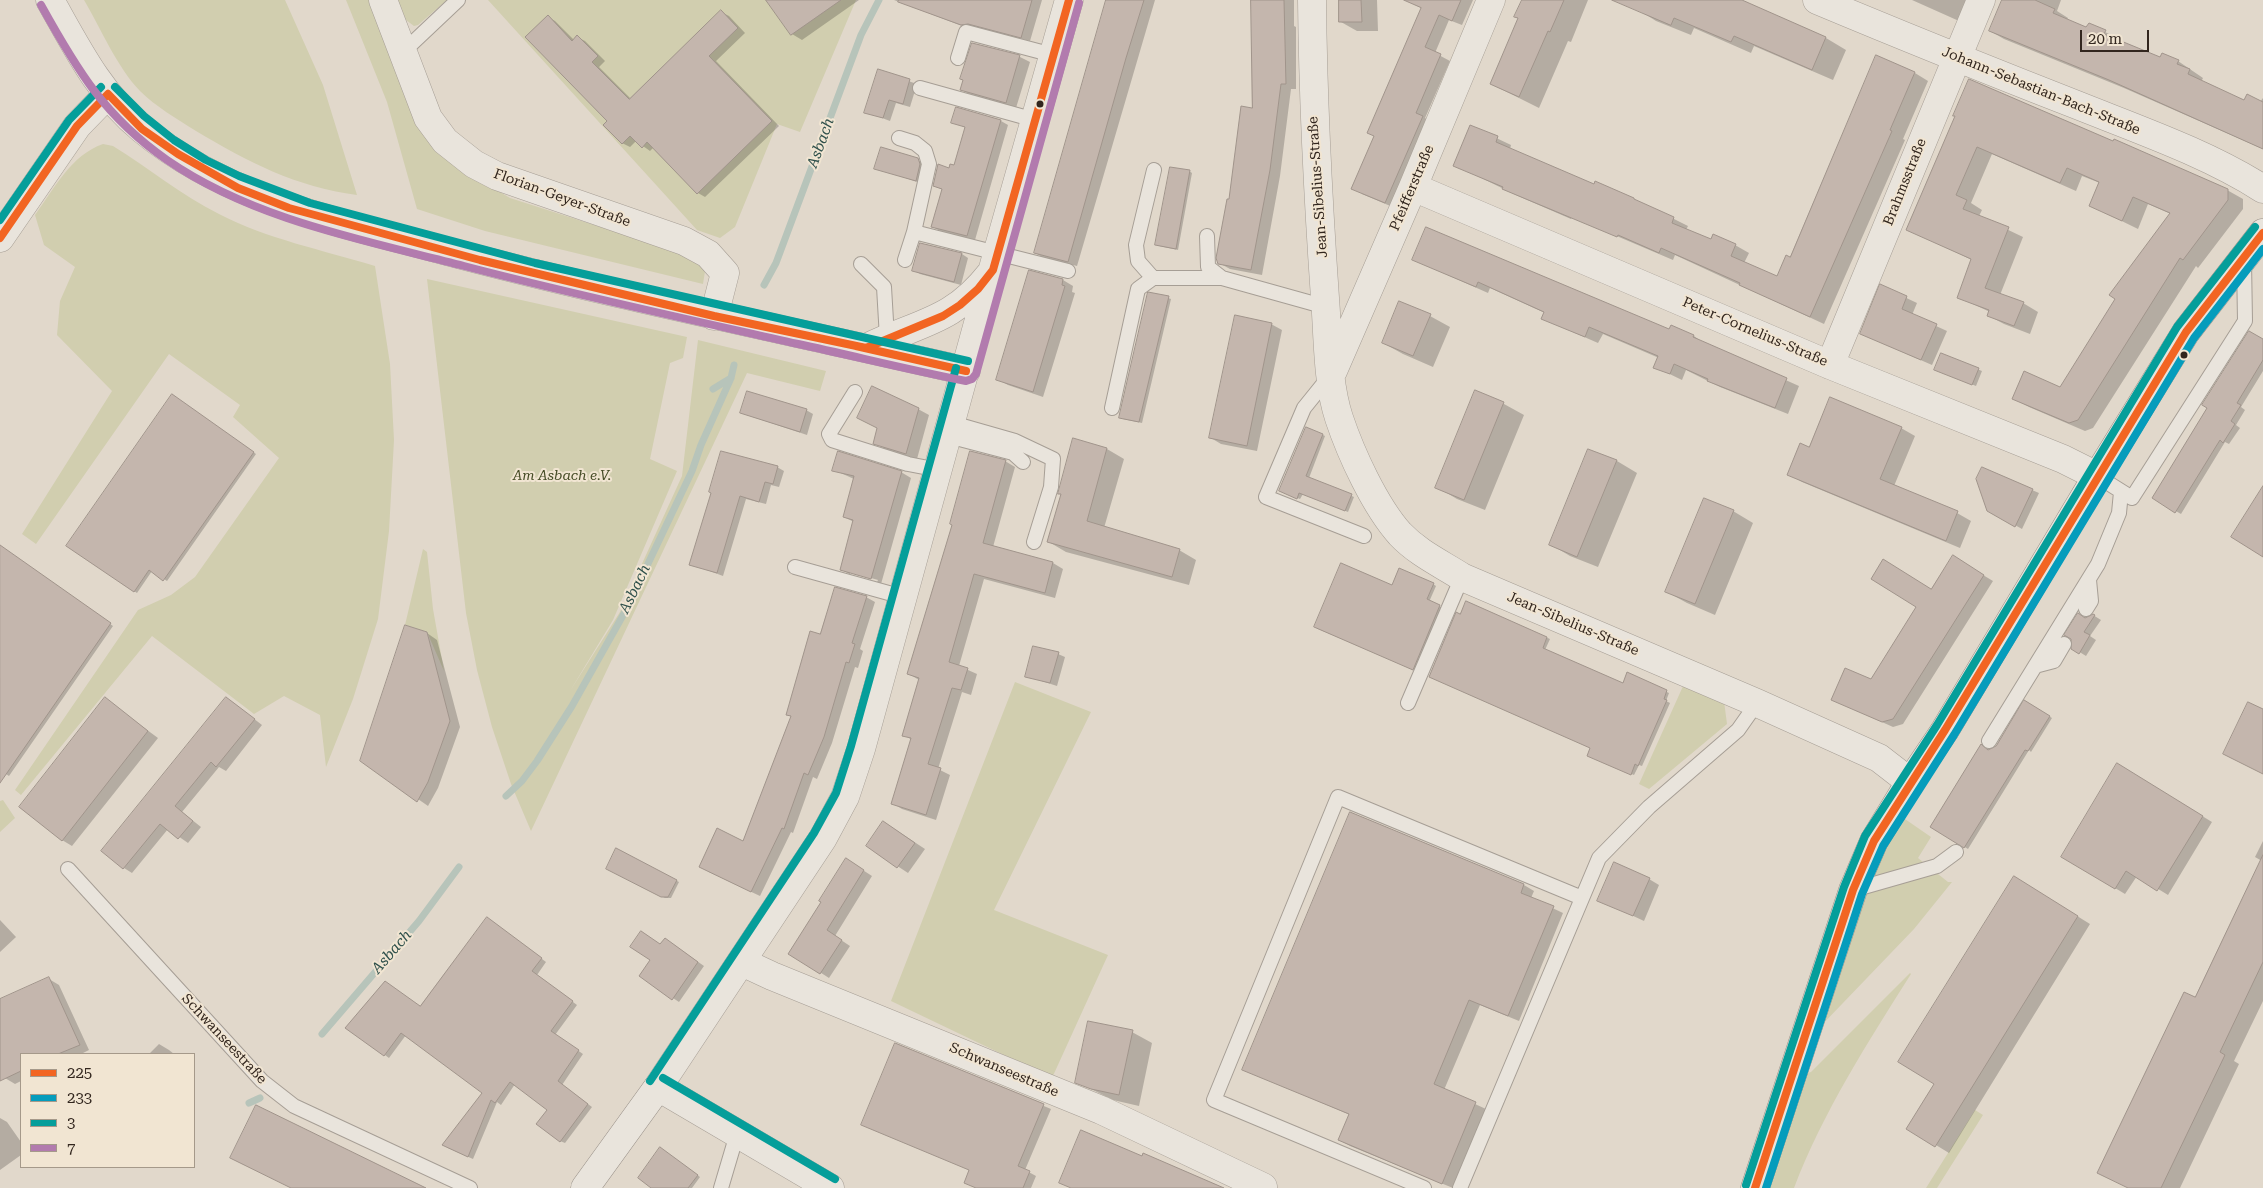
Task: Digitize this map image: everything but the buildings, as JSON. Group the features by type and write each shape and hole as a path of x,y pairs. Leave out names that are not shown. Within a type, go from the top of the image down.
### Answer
{"street":[{"path":"50,0 86,65 108,94 142,130 206,172 238,188 289,208 480,260 714,316 876,343 966,371"},
{"name":"Florian-Geyer-Straße","path":"383,0 428,118 445,141 474,164 497,176 684,241 708,254 725,273 714,316"},
{"path":"585,1188 658,1086 742,962 823,838 845,797 861,749 1069,0"},
{"name":"Jean-Sibelius-Straße","path":"1312,0 1316,178 1331,375 1339,417 1366,483 1400,534 1425,556 1462,577 1757,703 1879,758 1910,782"},
{"name":"Pfeifferstraße","path":"1331,375 1413,187 1491,0"},
{"name":"Johann-Sebastian-Bach-Straße","path":"1817,0 1956,58 2164,140 2234,172 2263,189"},
{"name":"Brahmsstraße","path":"1830,365 1981,0"},
{"path":"0,238 77,126 108,94"},
{"name":"Peter-Cornelius-Straße","path":"1413,187 1830,365 2063,459 2097,476"},
{"path":"1755,1188 1853,890 1874,841 1945,730 2097,476 2186,332 2263,233"},
{"path":"876,343 943,316 960,305 978,289 995,262"},
{"name":"Schwanseestraße","path":"742,962 772,976 1101,1110 1263,1187"},
{"path":"658,1086 736,1134 830,1188"}],"lane":[{"path":"404,51 458,0"},
{"path":"958,58 966,32 1053,55"},
{"path":"920,88 1035,120"},
{"path":"900,138 915,143 925,151 929,164 914,232 905,260"},
{"path":"1153,278 1138,261 1136,245 1154,170"},
{"path":"914,232 995,262 1068,271"},
{"path":"1207,236 1208,267 1222,278"},
{"path":"2097,476 2132,498 2245,321 2244,257"},
{"path":"862,264 884,287 876,343"},
{"path":"1112,408 1138,289 1153,278 1222,278 1326,307"},
{"path":"1331,375 1304,408 1266,497 1364,536"},
{"path":"855,392 829,434 832,440 908,464 938,470"},
{"path":"950,430 1013,453 1023,462"},
{"path":"950,430 1015,441 1053,459 1051,487 1034,542"},
{"path":"1989,740 2098,564 2119,512 2121,492"},
{"path":"795,567 903,598"},
{"path":"1408,703 1462,577"},
{"path":"2086,609 2091,601 2089,580"},
{"path":"2035,666 2054,661 2064,644"},
{"path":"1460,1188 1599,858 1649,807 1738,730 1757,703"},
{"path":"1424,1188 1214,1100 1338,797 1582,898"},
{"path":"1853,890 1937,866 1956,852"},
{"name":"Schwanseestraße","path":"68,868 262,1081 294,1106 470,1188"},
{"path":"721,1188 736,1134"}],"green space":[{"path":"84,0 285,0 323,85 357,195 313,186 273,172 215,142 159,107 140,91 124,71"},
{"path":"346,0 373,0 470,174 510,198 697,258 706,265 703,284 485,231 417,209 387,102"},
{"path":"394,0 447,0 418,25 414,26 402,17"},
{"path":"488,0 856,0 800,132 777,124 735,227 720,238 697,230"},
{"path":"103,144 113,146 191,198 237,223 276,237 375,266 390,364 394,440 389,531 378,619 353,699 326,767 320,715 284,696 254,714 152,636 21,795 15,790 138,610 171,595 195,577 279,458 233,417 240,405 169,354 36,544 22,534 112,391 57,335 60,301 75,267 44,245 35,215 72,164 92,149"},
{"name":"Am Asbach e.V.","path":"427,279 687,337 683,358 670,363 650,459 677,471 613,620 570,691 620,612 682,476 698,340 826,371 820,391 747,373 531,831 511,784 492,727 477,670 466,613"},
{"path":"423,549 427,552 433,609 444,671 427,632 405,625"},
{"path":"1015,682 1091,712 994,910 1108,955 1052,1078 891,1001"},
{"path":"1684,684 1724,701 1727,724 1649,789 1639,784"},
{"path":"3,800 15,818 0,832 0,801"},
{"path":"1902,817 1931,837 1918,858 1948,882 1952,882 1914,929 1818,1029 1882,851"},
{"path":"1910,973 1832,1105 1794,1188 1770,1188 1804,1074 1811,1072"},
{"path":"1975,1110 1983,1115 1937,1188 1926,1188"}],"waterway":[{"name":"Asbach","path":"764,285 776,263 861,35 879,0"},
{"name":"Asbach","path":"506,796 522,781 537,761 572,706 626,610 692,471 701,445 731,378 734,365"},
{"path":"713,389 731,378"},
{"name":"Asbach","path":"322,1034 419,921 459,867"},
{"name":"Asbach","path":"249,1103 260,1098"}],"transit line":[{"name":"225","path":"108,94 142,129 178,154 238,188 289,208 480,260 714,316 866,348 943,316 960,305 978,289 993,270 1069,0"},
{"name":"7","path":"41,5 80,71 94,91 126,127 167,160 201,181 236,198 311,226 506,277 966,381 972,379 976,374 1079,3"},
{"name":"3","path":"0,220 69,120 101,87"},
{"name":"3","path":"115,87 144,116 174,140 206,160 239,176 310,203 535,263 968,361"},
{"name":"225","path":"0,238 77,126 108,94"},
{"name":"3","path":"1746,1185 1844,887 1865,836 1937,725 2177,327 2255,227"},
{"name":"225","path":"1755,1188 1853,890 1874,841 1945,730 2186,332 2263,233"},
{"name":"233","path":"1766,1188 1862,894 1883,846 1954,735 2194,338 2263,249"},
{"name":"225","path":"856,346 966,371"},
{"name":"3","path":"650,1081 814,833 836,793 851,746 956,368"},
{"name":"3","path":"663,1078 835,1179"}]}
